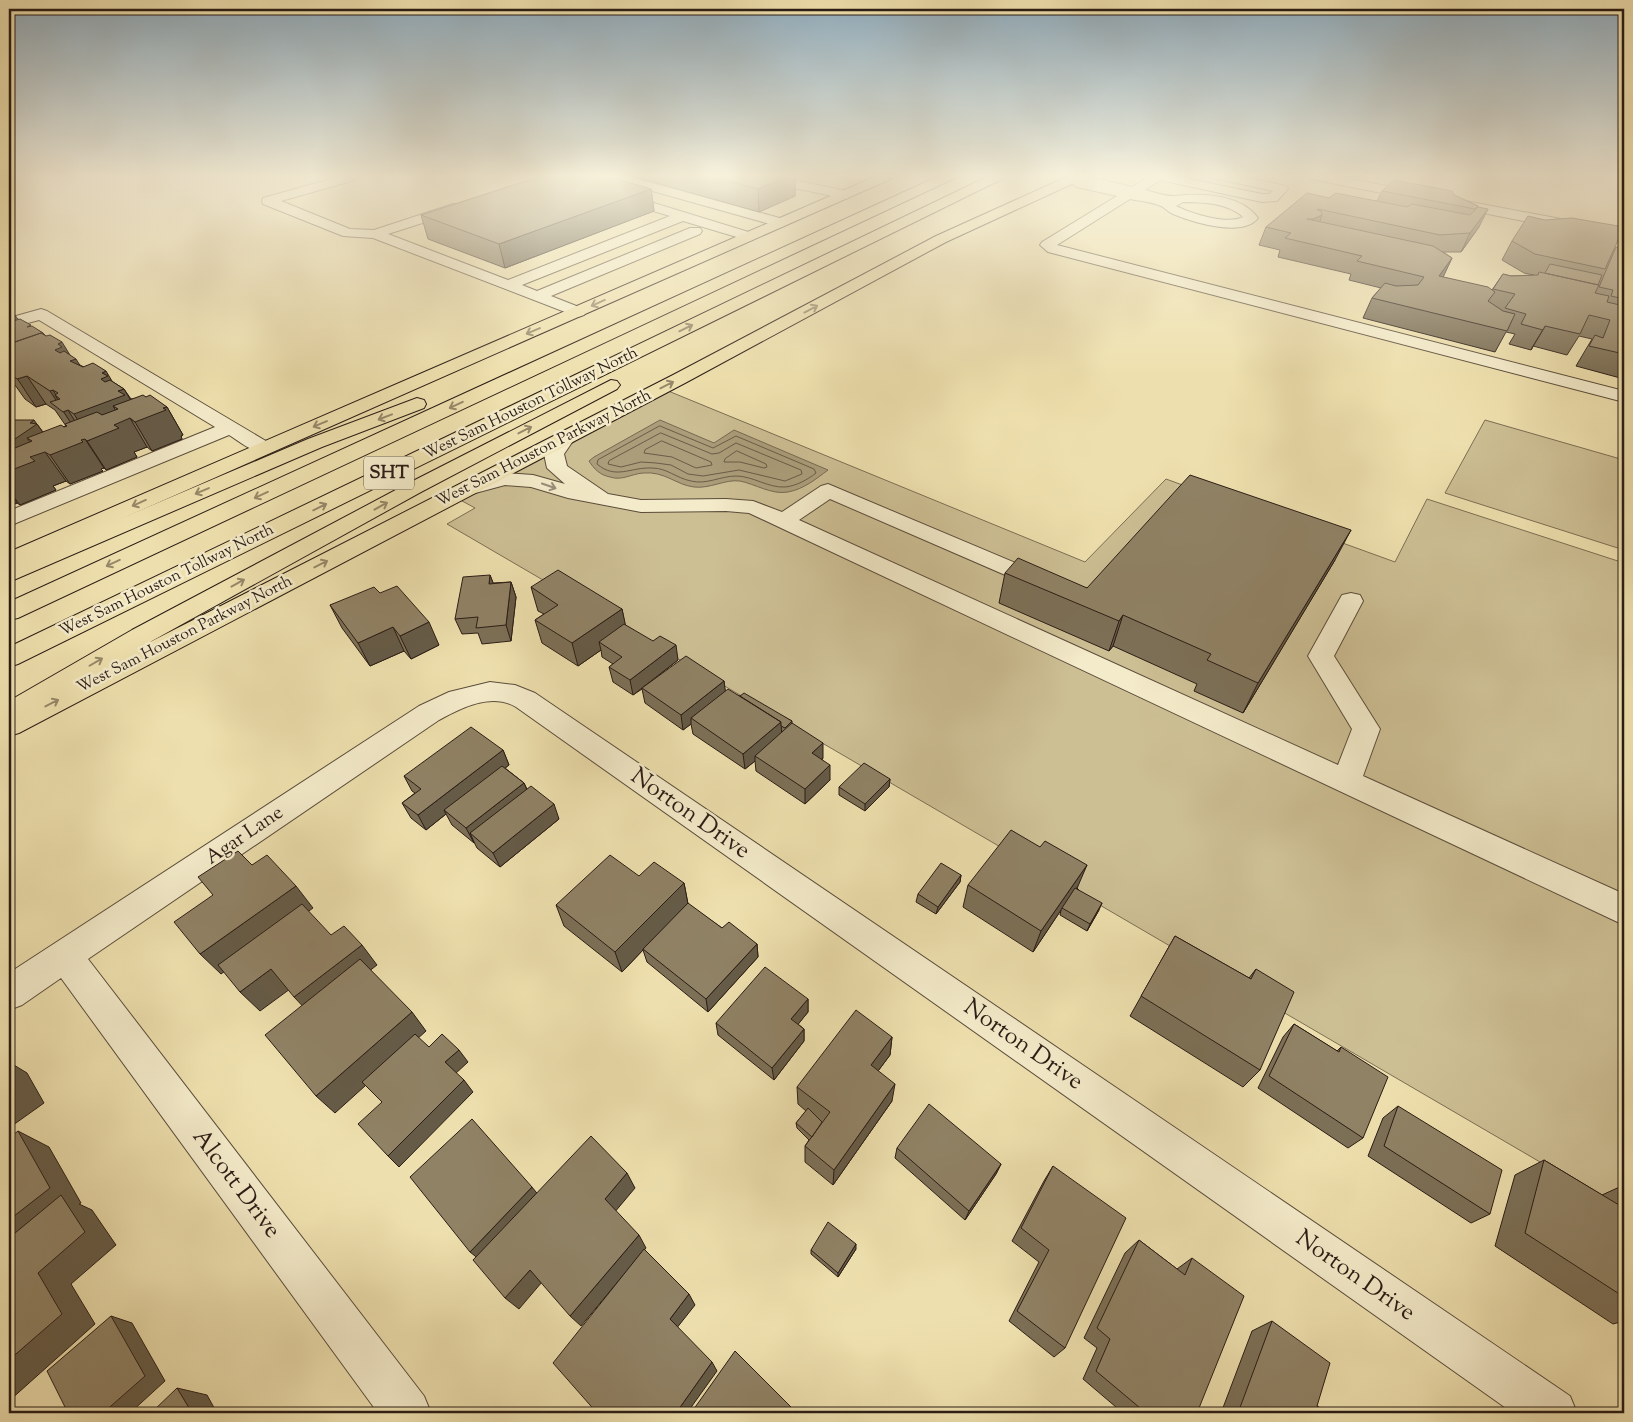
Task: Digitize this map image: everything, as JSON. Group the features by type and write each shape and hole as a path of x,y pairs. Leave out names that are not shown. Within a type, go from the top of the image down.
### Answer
{"main road":[{"path":"9,560 740,241"},
{"name":"West Sam Houston Tollway North","path":"9,612 808,241"},
{"name":"West Sam Houston Tollway North","path":"9,658 864,241"},
{"name":"West Sam Houston Parkway North","path":"9,726 566,438 937,241"},
{"path":"9,714 141,636 414,488 760,308 768,288"},
{"path":"9,575 315,443 675,303"}],"street":[{"path":"366,241 358,245 367,249"},
{"path":"395,241 508,285 537,301 578,312"},
{"path":"508,285 619,241"},
{"path":"537,301 671,241"},
{"path":"1053,241 1047,245 1053,249 1624,397"},
{"path":"9,324 41,314 264,448"},
{"path":"9,519 230,428"},
{"path":"566,438 554,454 557,468 571,480 602,499"},
{"path":"468,489 504,479 533,481 568,492 641,506 726,505 753,507 783,521 1020,611 1347,782 1624,910"},
{"path":"783,521 828,490 1043,583 1020,611"},
{"path":"1347,782 1366,729 1321,656 1351,601"},
{"name":"Agar Lane","path":"9,993 429,714 459,697 487,692"},
{"name":"Norton Drive","path":"487,692 514,694 533,705 1553,1413"},
{"name":"Alcott Drive","path":"65,956 407,1413"}],"shaded area":[{"path":"661,388 1085,562 1166,479 1395,562 1427,499 1624,563 1624,1211 447,524 475,508 453,496"},
{"path":"1485,420 1624,460 1624,550 1445,493"}],"water":[{"path":"660,420 714,443 734,430 828,470 805,486 794,491 782,493 740,481 729,481 706,487 694,487 651,473 614,478 600,473 589,461"}],"building":[{"path":"492,241 506,241 499,244"},
{"path":"1299,241 1411,241 1433,246 1452,258 1439,276 1488,287 1495,292 1488,301 1503,311 1515,314 1507,331 1372,298 1385,283 1396,286 1418,285 1424,277 1357,261 1362,256"},
{"path":"1513,241 1618,241 1605,269 1535,254"},
{"path":"1616,247 1624,248 1624,299 1611,296 1613,290 1599,287"},
{"path":"1550,264 1602,275 1598,285 1545,273"},
{"path":"1539,272 1599,285 1595,293 1609,296 1607,302 1624,306 1624,354 1589,346 1595,335 1603,338 1610,320 1589,315 1580,334 1545,326 1543,330 1521,324 1526,314 1505,308 1515,294 1493,289 1503,274 1511,276 1538,275"},
{"path":"9,311 15,315 9,317"},
{"path":"20,319 31,325 27,327 32,326 43,333 9,344 9,321"},
{"path":"41,333 46,336 50,335 62,342 58,344 62,347 55,350 60,353 64,351 76,359 70,361 83,367 93,363 106,371 102,373 108,376 101,379 105,382 110,380 124,389 118,391 125,395 74,414 68,410 63,412 50,402 60,399 55,395 58,393 53,390 50,391 27,376 17,379 9,373 11,369 9,365 13,363 9,361 9,344"},
{"path":"143,395 146,397 150,395 167,407 163,408 166,410 135,422 130,418 114,425 119,428 87,441 85,439 81,440 83,442 50,455 45,452 30,457 35,461 9,471 9,445 11,444 15,448 32,441 27,438 61,425 67,426 65,424 97,412 102,415 118,409 113,406"},
{"path":"9,420 34,420 30,423 37,424 9,443"},
{"path":"1190,475 1351,530 1258,683 1207,660 1211,654 1123,615 1119,621 1005,573 1018,558 1087,588"},
{"path":"558,570 622,609 572,643 535,620 558,605 531,587"},
{"path":"490,575 489,584 511,582 506,625 476,628 478,617 455,619 463,577"},
{"path":"397,586 429,622 400,636 393,627 358,643 330,605 374,587 380,593"},
{"path":"624,624 653,641 660,636 676,645 630,680 609,667 622,657 599,642"},
{"path":"686,656 724,681 681,715 642,688"},
{"path":"728,689 781,722 743,754 691,718"},
{"path":"744,693 792,721 785,728 781,726 781,722 740,696"},
{"path":"792,723 823,743 812,753 830,765 805,789 755,756"},
{"path":"471,727 503,750 418,815 402,803 421,789 404,776"},
{"path":"864,763 890,779 865,804 839,787"},
{"path":"502,766 524,783 466,828 444,810"},
{"path":"531,786 554,804 493,853 470,833"},
{"path":"1011,830 1040,847 1045,841 1087,865 1041,931 968,885"},
{"path":"238,851 252,865 267,855 296,886 200,954 174,922 213,895 198,877"},
{"path":"610,855 639,876 654,862 684,883 615,952 556,905"},
{"path":"941,863 961,875 938,907 918,894"},
{"path":"1075,888 1102,903 1090,924 1062,908"},
{"path":"688,903 722,928 729,922 757,944 706,999 643,949"},
{"path":"302,904 331,935 344,926 362,945 294,997 271,969 240,992 218,965"},
{"path":"1175,936 1251,979 1256,969 1294,992 1260,1070 1141,996"},
{"path":"360,959 412,1012 316,1096 265,1035"},
{"path":"765,967 808,999 791,1019 804,1029 772,1068 716,1023"},
{"path":"856,1010 892,1037 871,1065 895,1084 834,1170 805,1146 830,1112 797,1087"},
{"path":"1294,1024 1339,1052 1341,1047 1388,1077 1363,1138 1269,1076"},
{"path":"415,1034 429,1047 442,1034 459,1050 445,1062 464,1080 388,1156 358,1124 382,1102 362,1082"},
{"path":"9,1077 13,1085 9,1089"},
{"path":"929,1104 1001,1164 969,1211 897,1148"},
{"path":"1398,1106 1502,1170 1490,1214 1384,1146"},
{"path":"808,1108 822,1122 812,1137 796,1123"},
{"path":"472,1119 532,1187 470,1252 410,1177"},
{"path":"18,1131 50,1188 9,1220 9,1138"},
{"path":"591,1136 627,1173 605,1199 639,1235 570,1316 530,1270 505,1298 473,1260"},
{"path":"1544,1160 1624,1208 1624,1297 1525,1233"},
{"path":"1053,1166 1126,1218 1065,1348 1017,1311 1049,1250 1021,1228"},
{"path":"61,1195 85,1232 38,1273 62,1314 9,1360 9,1238"},
{"path":"828,1222 856,1244 838,1273 811,1250"},
{"path":"1139,1240 1185,1275 1192,1258 1244,1296 1197,1413 1146,1413 1096,1371 1110,1339 1097,1328"},
{"path":"644,1249 689,1294 670,1319 712,1362 676,1413 597,1413 553,1363"},
{"path":"111,1316 145,1376 103,1413 68,1413 47,1371"},
{"path":"1272,1321 1330,1363 1317,1406 1327,1413 1238,1413"},
{"path":"735,1351 797,1413 691,1413"},
{"path":"177,1388 192,1413 151,1413"}]}
